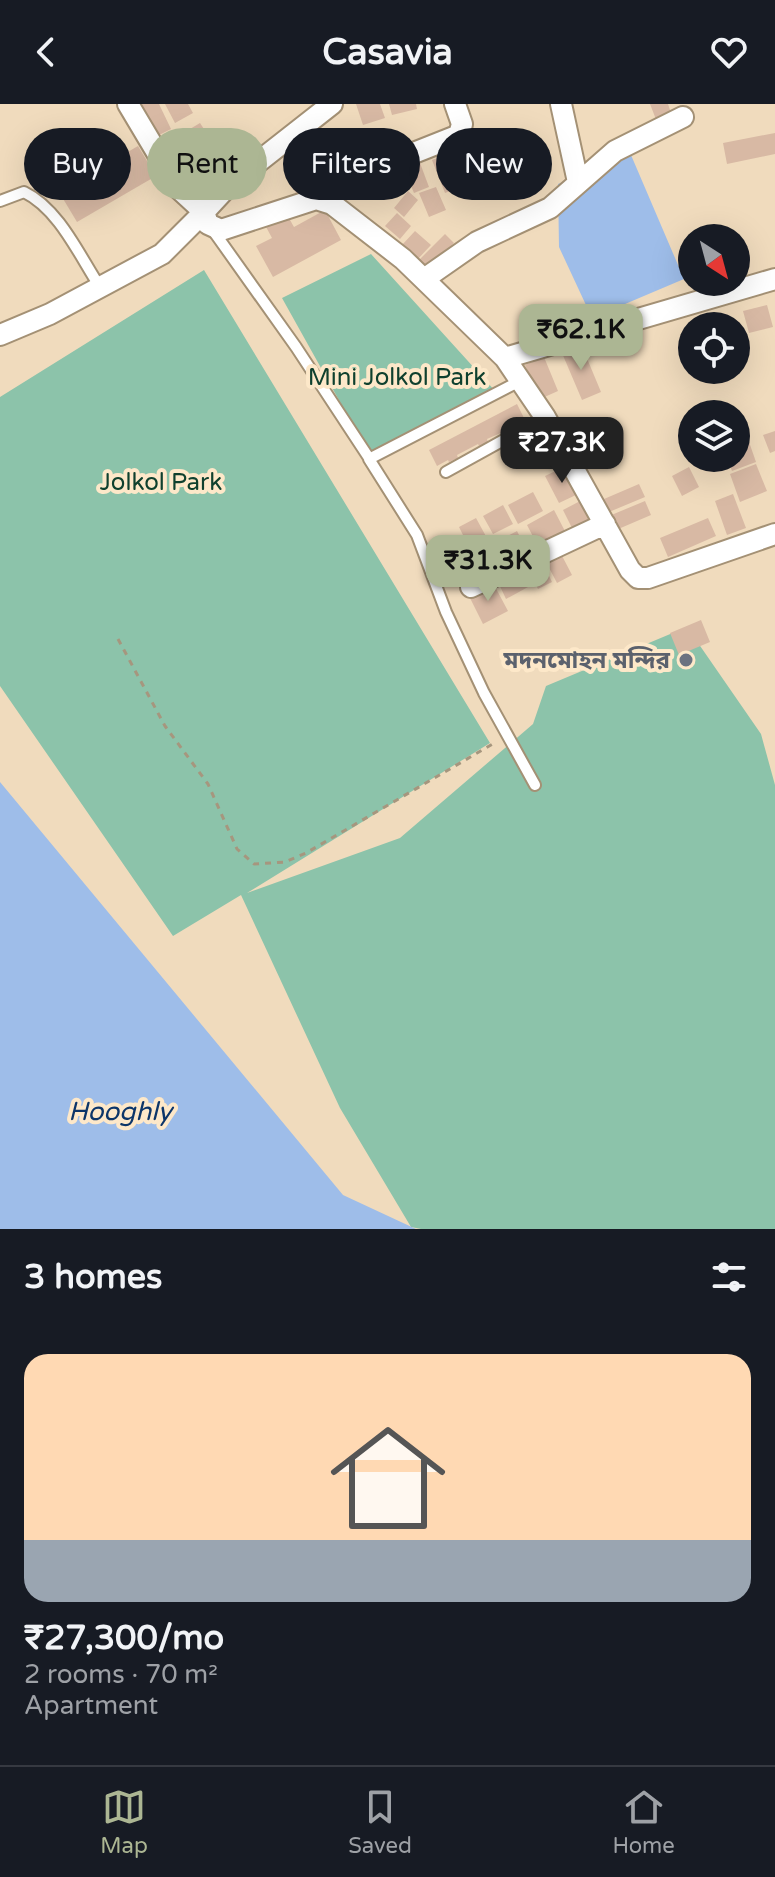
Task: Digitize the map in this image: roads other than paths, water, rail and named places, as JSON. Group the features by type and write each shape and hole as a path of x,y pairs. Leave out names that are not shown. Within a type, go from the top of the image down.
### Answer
{"street":[{"path":"128,104 178,188 221,230 313,200"},
{"path":"0,335 50,314 162,254 206,218 230,184 332,104"},
{"path":"420,150 459,135 462,124 455,104"},
{"path":"561,104 578,182"},
{"path":"424,279 477,242 550,208 615,151 683,117"},
{"path":"319,200 332,204 403,259 505,358 545,417 630,570 638,578 648,578 775,534"},
{"path":"505,358 775,279"},
{"path":"471,587 605,524"}],"lane":[{"path":"0,201 24,192 36,198 59,224 100,287"},
{"path":"206,218 296,347 422,544 446,612 506,736 535,785"},
{"path":"369,458 520,381"},
{"path":"446,472 545,417"}],"water":[{"path":"631,155 678,265 678,282 592,318 559,247 558,184"},
{"name":"Hooghly","path":"0,782 343,1195 416,1229 0,1229"}],"place":[{"name":"মদনমোহন মন্দির","path":"686,660"}],"park label":[{"name":"Mini Jolkol Park","path":"397,377"},
{"name":"Jolkol Park","path":"161,482"}]}
